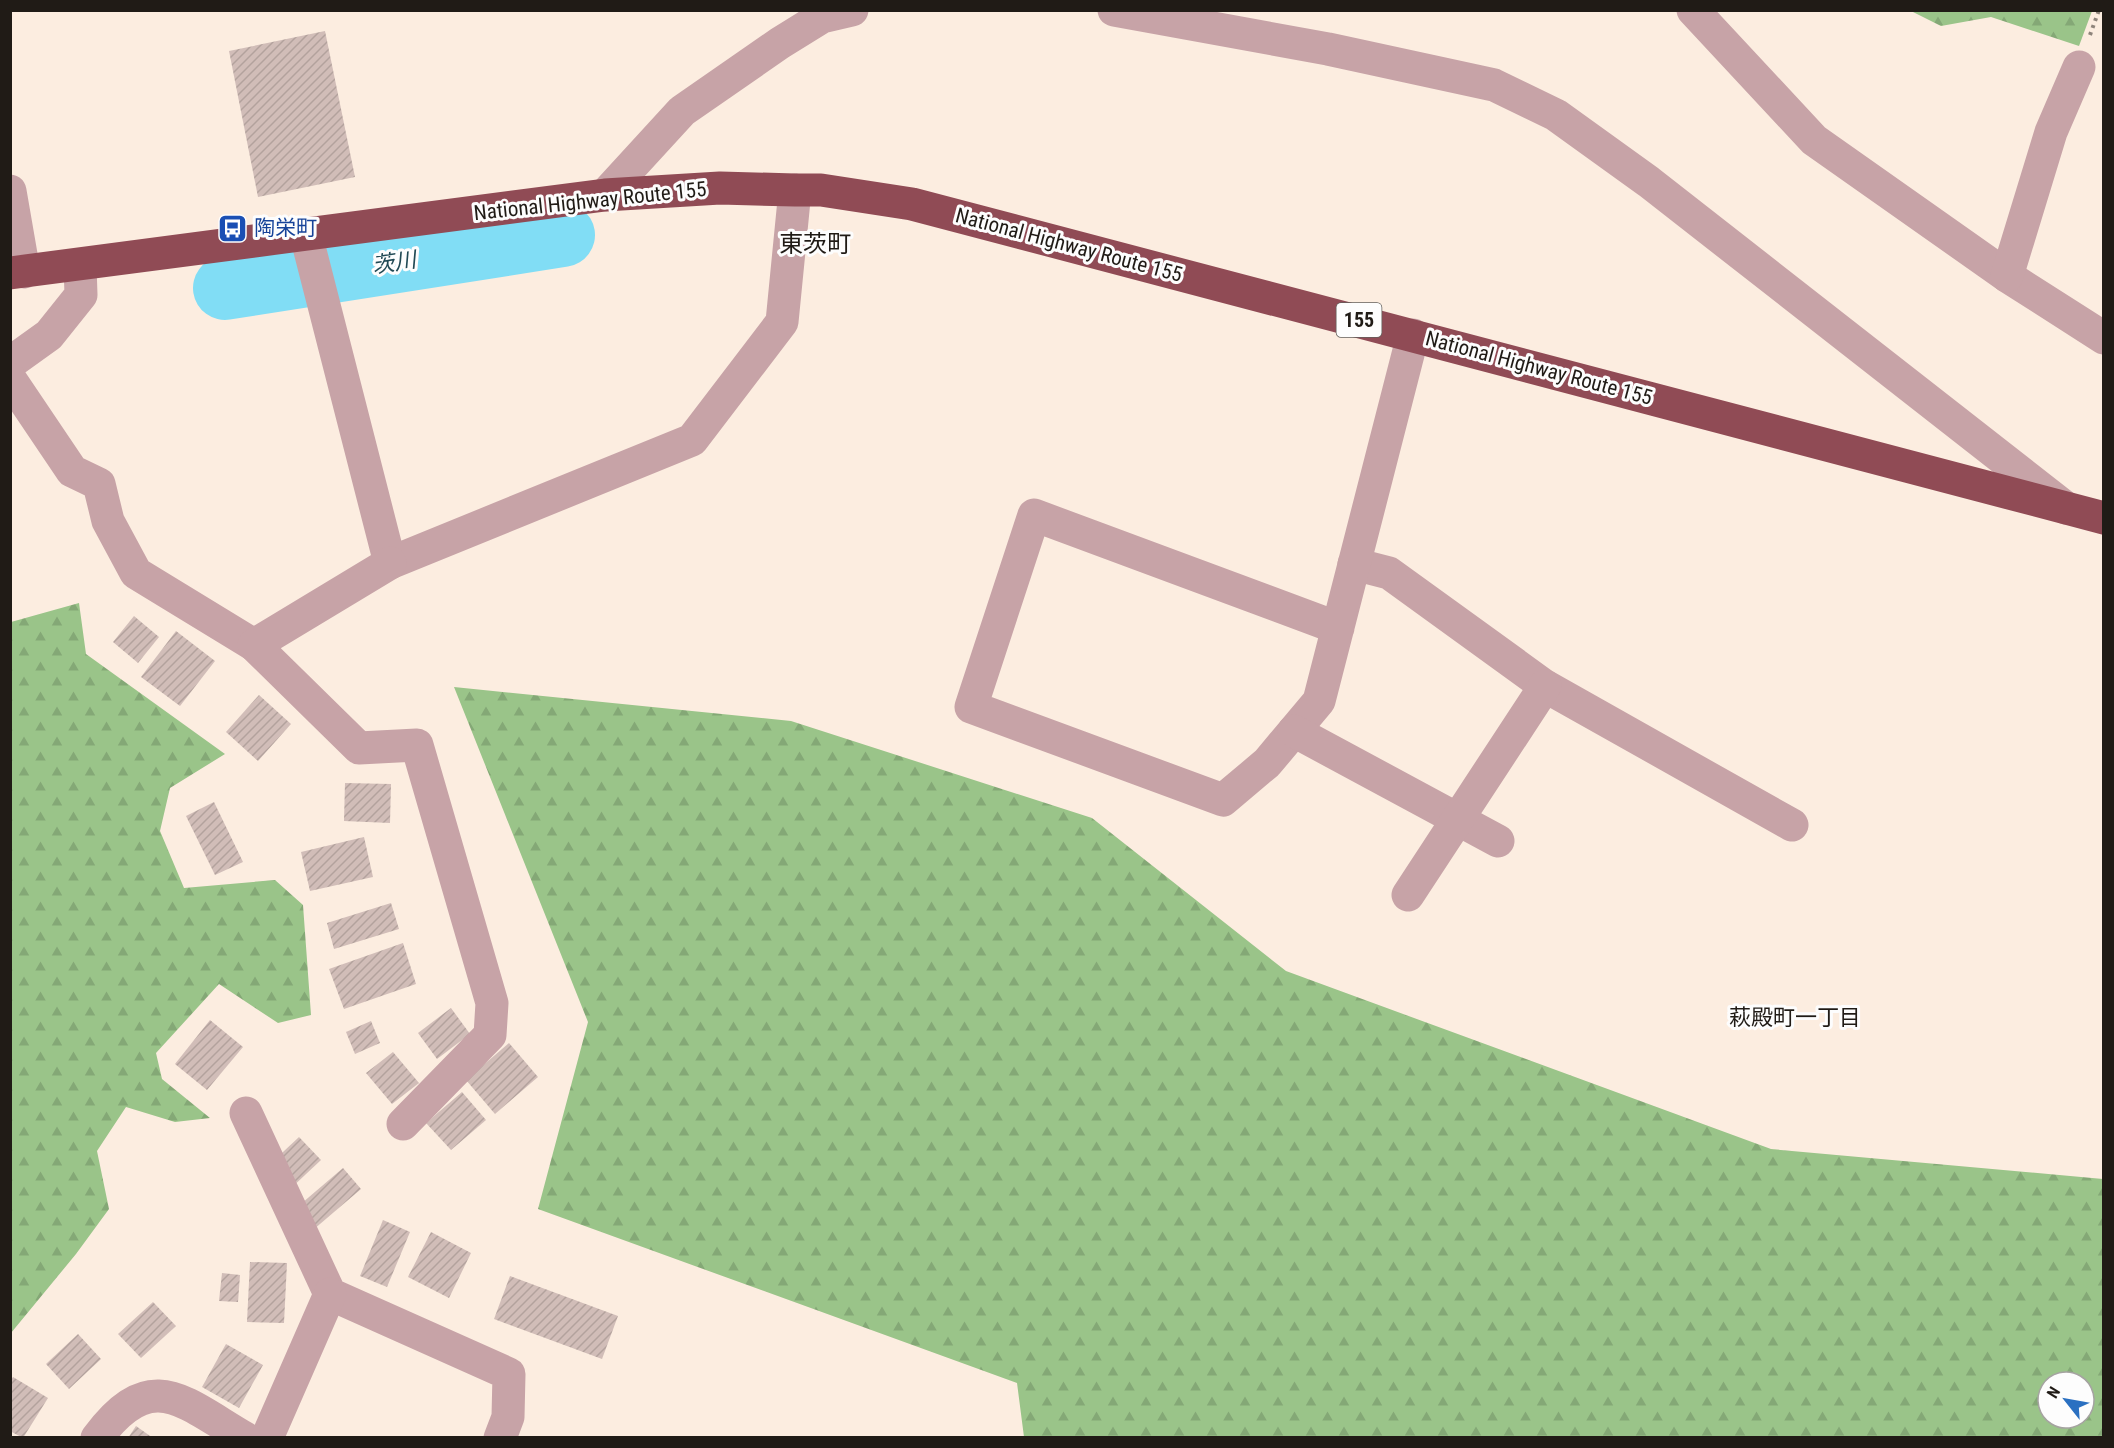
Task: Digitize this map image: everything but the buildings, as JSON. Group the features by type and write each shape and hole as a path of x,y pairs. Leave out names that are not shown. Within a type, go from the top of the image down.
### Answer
{"highway":[{"name":"National Highway Route 155","path":"17,272 80,266 604,195 720,188 821,190 912,204 2103,518"}],"street":[{"path":"1114,10 1328,49 1494,85 1556,115 1649,182 2066,508"},
{"path":"1693,10 1814,140 2007,276 2103,338"},
{"path":"604,195 682,111 780,43 830,13"},
{"path":"2007,276 2051,132 2079,67"},
{"path":"254,645 390,563 692,441 782,322 795,190"},
{"path":"10,191 17,272"},
{"path":"306,235 390,563"},
{"path":"10,363 49,335 81,295 80,266"},
{"path":"1338,628 1034,515 971,707 1223,800 1267,763 1319,701 1338,628 1413,335"},
{"path":"10,380 72,471 99,484 108,521 136,573 254,645 359,748 417,745 492,1003 490,1035 403,1124"},
{"path":"1354,564 1389,573 1545,686 1792,825"},
{"path":"1408,895 1545,686"},
{"path":"1294,731 1498,841"},
{"path":"246,1113 330,1294 509,1374 508,1417 500,1437"},
{"path":"267,1437 330,1294"},
{"path":"97,1437 114,1414 152,1394 173,1396 245,1437"}],"green space":[{"path":"1911,11 2092,11 2079,46 1991,17 1941,26"},
{"path":"79,603 86,654 225,754 170,788 160,831 184,888 275,880 303,905 311,1015 278,1023 219,984 156,1053 162,1079 210,1118 175,1122 126,1107 97,1151 109,1209 76,1254 11,1333 11,622"},
{"path":"454,687 791,721 1092,818 1286,971 1771,1149 2103,1179 2103,1437 1024,1437 1017,1383 538,1209 588,1022"}],"waterway":[{"name":"茨川","path":"225,288 563,235"}],"place":[{"name":"陶栄町","path":"233,228"}],"district":[{"name":"東茨町","path":"815,244"},
{"name":"萩殿町一丁目","path":"1795,1017"}]}
